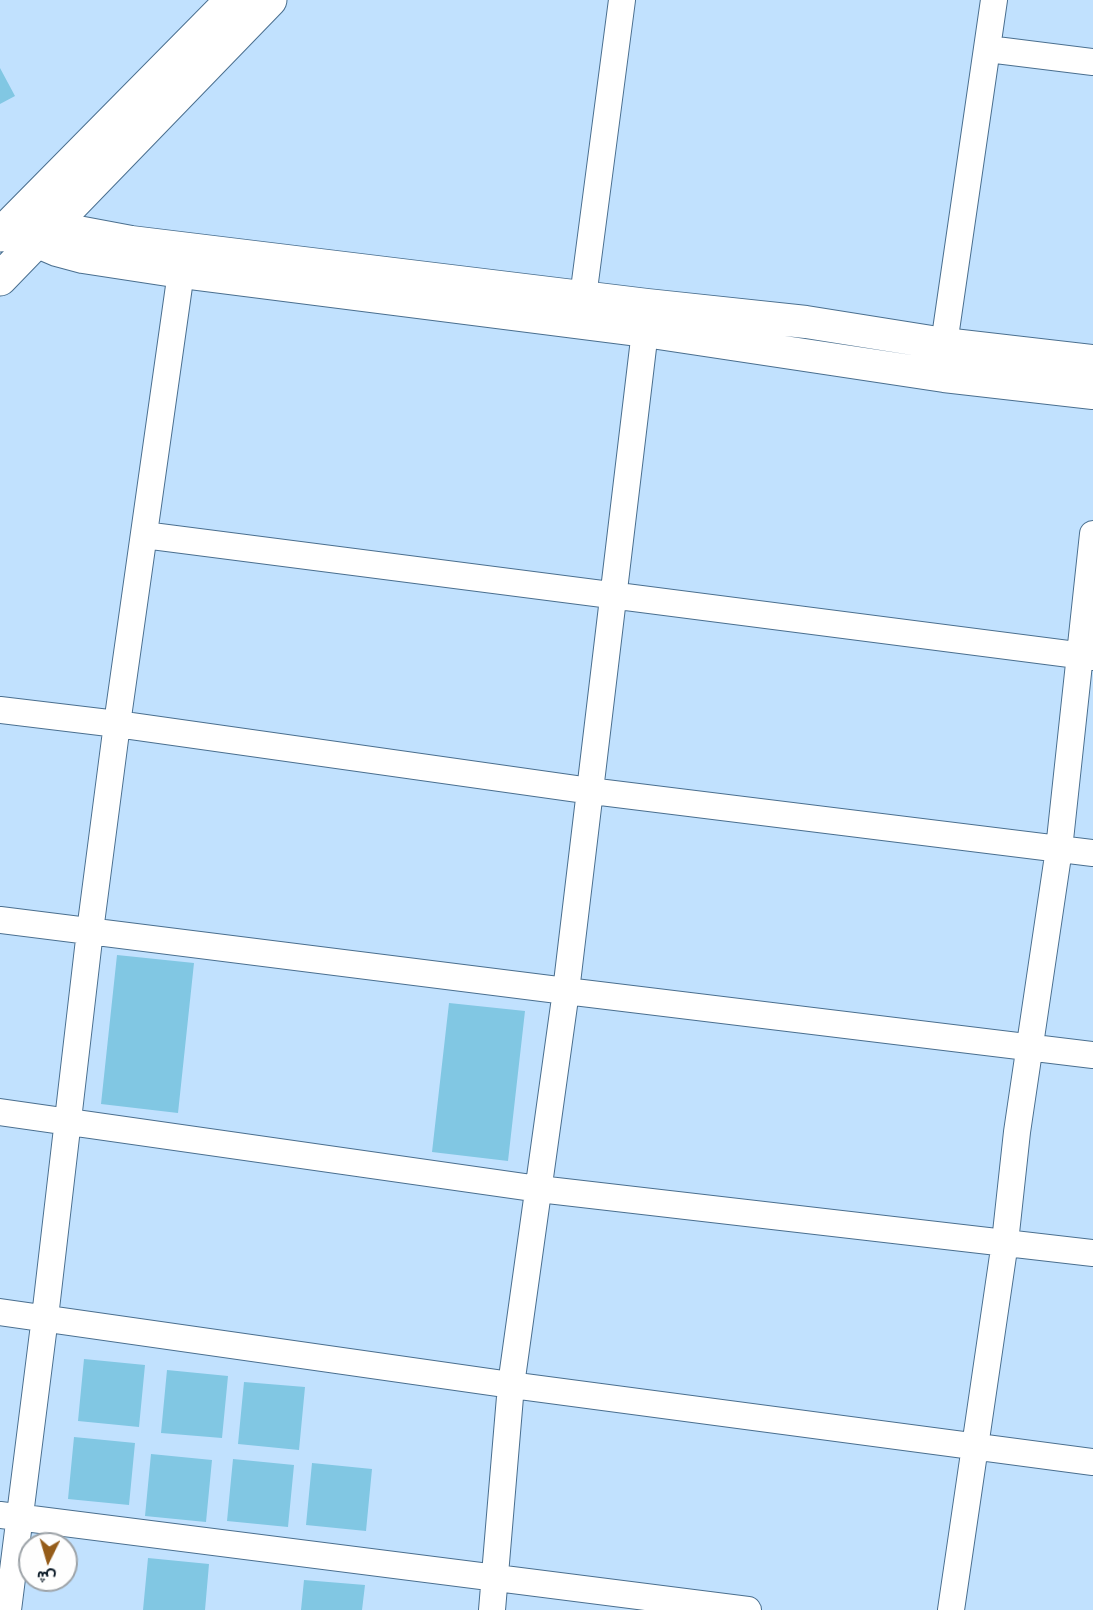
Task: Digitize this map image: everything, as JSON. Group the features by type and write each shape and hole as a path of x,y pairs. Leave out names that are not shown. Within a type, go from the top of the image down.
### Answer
{"main road":[{"path":"0,279 26,225 232,0"},
{"path":"26,225 270,0"}],"street":[{"path":"583,297 622,0"},
{"path":"944,344 994,0"},
{"path":"988,49 1093,62"},
{"path":"26,225 57,250 83,257 181,272 645,331 944,376 1093,393"},
{"path":"26,225 131,242 806,322 944,344 1093,361"},
{"path":"8,1610 9,1517 45,1317 90,931 181,272"},
{"path":"492,1610 511,1385 566,992 645,331"},
{"path":"951,1610 1005,1242 1017,1132 1087,656 1093,534"},
{"path":"144,535 1087,656"},
{"path":"0,710 117,724 591,791 1093,853"},
{"path":"0,920 566,992 1093,1055"},
{"path":"0,1112 539,1189 1093,1253"},
{"path":"0,1312 511,1385 1093,1462"},
{"path":"9,1517 748,1610"}],"building":[{"path":"0,68 15,96 0,104"},
{"path":"117,955 194,963 178,1113 101,1104"},
{"path":"449,1003 525,1011 508,1161 432,1152"},
{"path":"84,1359 145,1365 139,1427 78,1421"},
{"path":"167,1370 228,1376 222,1438 161,1433"},
{"path":"244,1382 305,1387 299,1450 238,1444"},
{"path":"74,1437 135,1443 129,1505 68,1499"},
{"path":"151,1454 212,1460 206,1522 145,1516"},
{"path":"233,1459 294,1465 288,1527 227,1521"},
{"path":"312,1463 372,1469 366,1531 306,1525"},
{"path":"148,1558 209,1564 205,1610 143,1610"},
{"path":"304,1580 365,1585 362,1610 301,1610"}]}
